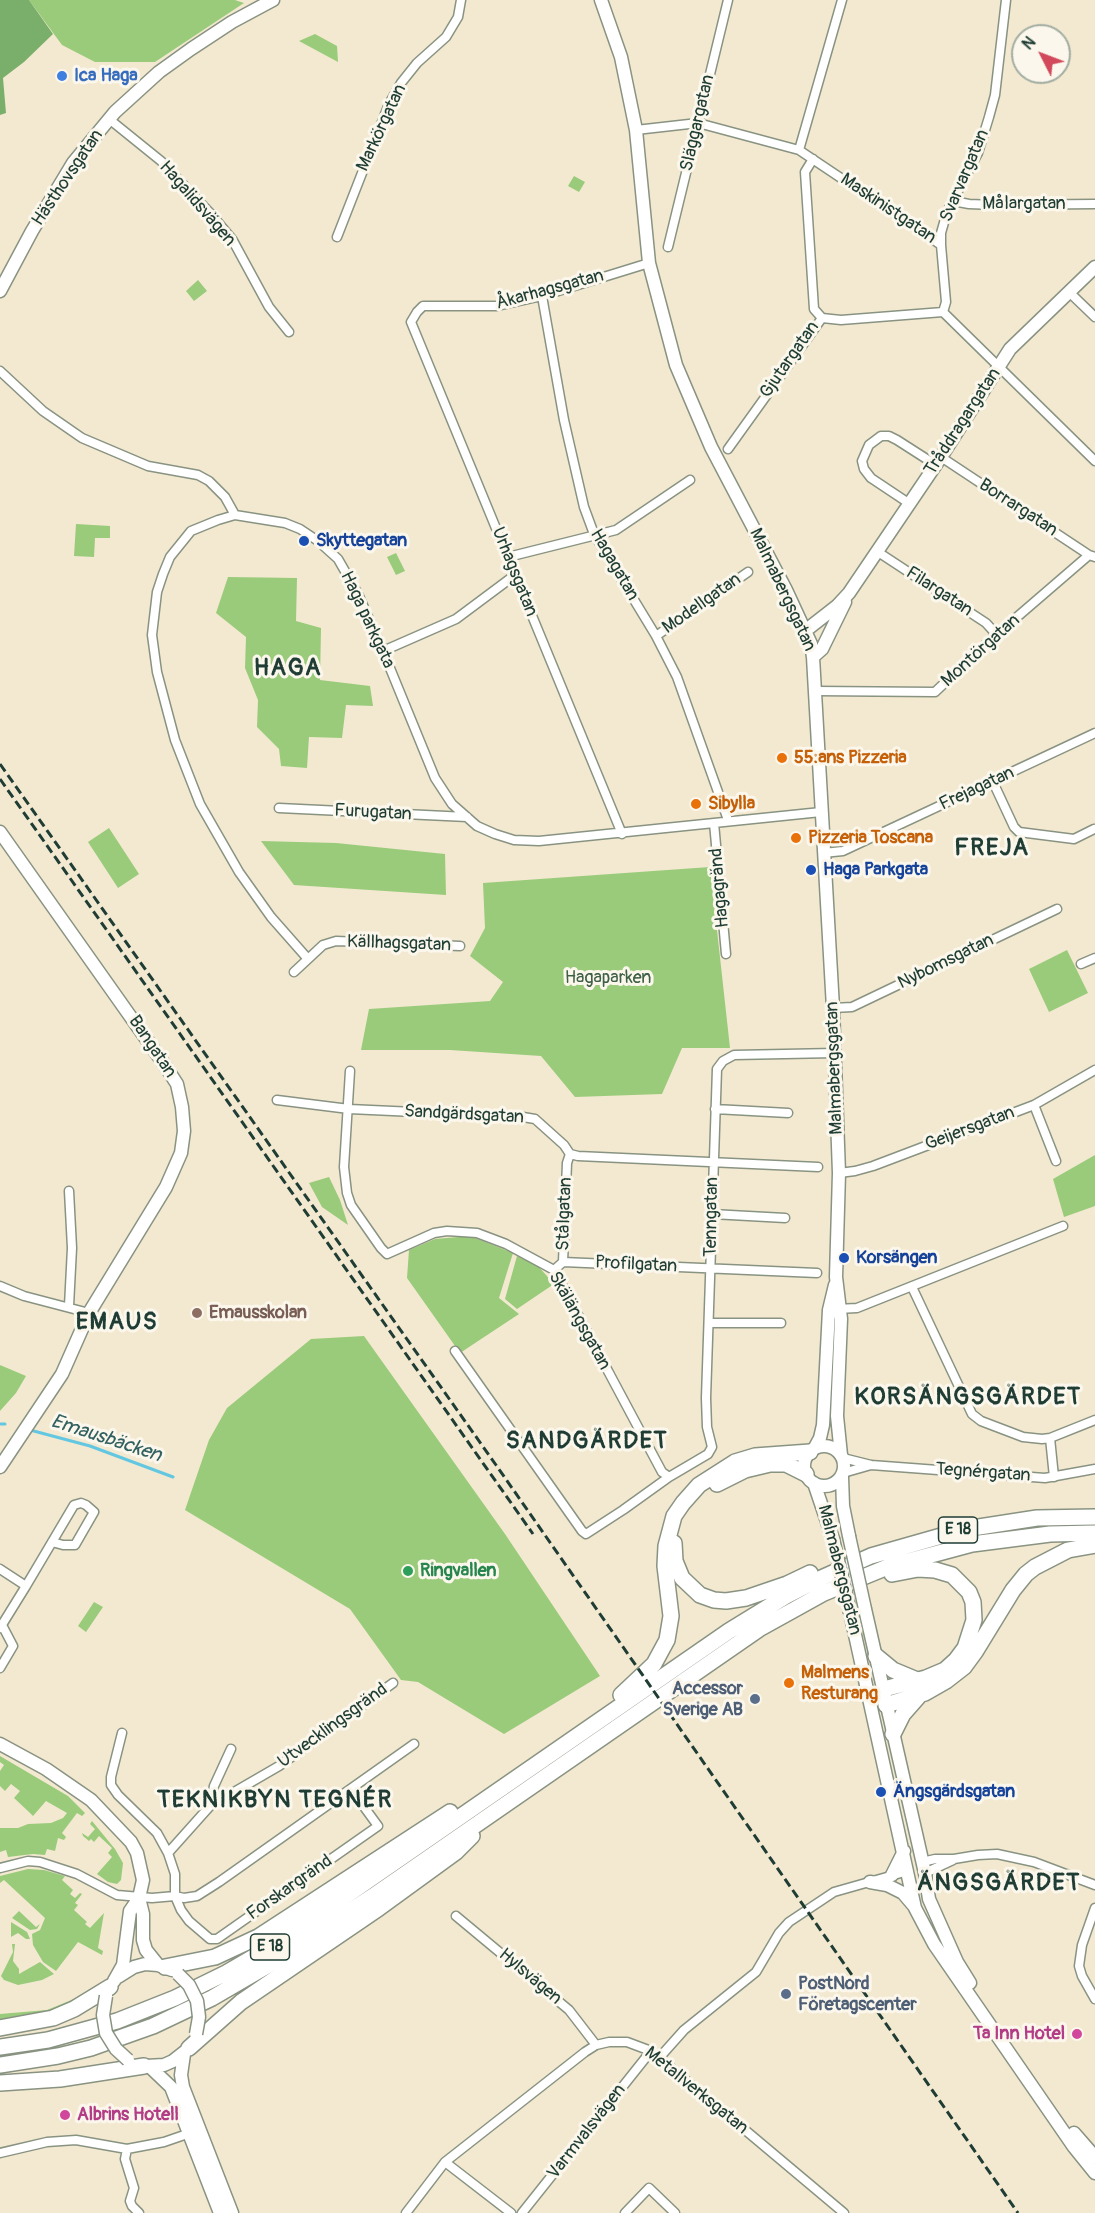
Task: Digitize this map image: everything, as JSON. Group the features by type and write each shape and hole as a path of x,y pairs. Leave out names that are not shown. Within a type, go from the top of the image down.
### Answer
{"highway":[{"name":"E 18","path":"607,1714 616,1700 654,1664 667,1640 671,1616 665,1566 666,1546 674,1516 683,1503 699,1485 735,1462 755,1456 812,1451"},
{"name":"E 18","path":"810,1479 786,1464 770,1464 745,1470 727,1478 706,1491 691,1506 674,1543 675,1561 679,1572 689,1586 700,1595 714,1600 746,1598 787,1584 817,1570 829,1575"},
{"name":"E 18","path":"0,2047 48,2040 117,2021 175,1998 226,1973 269,1948 757,1613 829,1575 871,1556 966,1529 1037,1518 1095,1517"},
{"name":"E 18","path":"0,2065 58,2056 91,2048 153,2026 212,1998 313,1936 759,1629 824,1593 875,1571 937,1552 986,1541 1050,1534 1095,1533"},
{"name":"E 18","path":"878,1699 946,1681 968,1663 1013,1590 1026,1575 1041,1563 1058,1554 1095,1545"},
{"name":"E 18","path":"875,1571 887,1575 918,1569 935,1570 952,1575 959,1581 973,1602 974,1625 961,1653 945,1670 918,1688"},
{"path":"876,1656 918,1688 893,1734"},
{"name":"E 18","path":"167,1968 215,1957 258,1937 466,1802 484,1791 509,1783"},
{"name":"E 18","path":"186,2051 241,2002 303,1961 456,1852 508,1802"},
{"name":"E 18","path":"0,2028 53,2018 74,2009 110,1988"},
{"name":"E 18","path":"0,2083 60,2079 147,2066"}],"main road":[{"name":"Hästhovsgatan","path":"0,291 63,180 109,119 159,72 232,22 273,0"},
{"name":"Malmabergsgatan","path":"601,0 621,57 636,130 649,263 670,346 711,447 766,550 805,631 813,657 835,1053 839,1173 835,1309 837,1416 842,1456"},
{"name":"Tråddragargatan","path":"805,631 837,606 849,593 910,504 1010,349 1095,267"},
{"name":"Tråddragargatan","path":"813,657 822,649 849,593"},
{"name":"Bangatan","path":"0,832 177,1084 184,1131 181,1153 175,1170 89,1313 62,1374 0,1467"},
{"name":"Malmabergsgatan","path":"812,1451 820,1438 823,1425 835,1309"},
{"path":"824,1446 831,1447 842,1456 842,1475 833,1485 825,1486 810,1479 804,1467 812,1451 824,1446"},
{"name":"Malmabergsgatan","path":"842,1475 843,1506 876,1656 878,1699 915,1908 934,1944 1074,2147 1095,2173"},
{"name":"Malmabergsgatan","path":"810,1479 824,1508 850,1612 878,1699 893,1734 929,1899 957,1962 1080,2142 1095,2157"},
{"path":"0,1744 46,1769 91,1800 131,1842 137,1853 143,1880 139,1898 130,1911 123,1965 110,1988 103,2015 106,2033 116,2049 128,2060 147,2066 171,2088 232,2213"},
{"path":"892,1875 904,1851"},
{"path":"908,1871 924,1868"},
{"path":"870,1882 887,1885 903,1893 915,1908"},
{"path":"139,1898 143,1914 145,1947 189,1985 197,2001 199,2017 196,2034 186,2051 181,2075 193,2132 220,2213"},
{"name":"E 18","path":"110,1988 123,1972 134,1967 145,1964 167,1968"},
{"name":"E 18","path":"147,2066 164,2065 186,2051"}],"street":[{"name":"Markörgatan","path":"337,237 389,104 401,83 417,63 446,36 458,17 461,0"},
{"name":"Släggargatan","path":"669,247 728,0"},
{"path":"799,150 842,0"},
{"name":"Svarvargatan","path":"941,244 944,221 978,153 995,95 1006,0"},
{"name":"Hagalidsvägen","path":"109,119 161,161 211,214 232,239 269,307 289,332"},
{"name":"Maskinistgatan","path":"636,130 698,123 799,150 941,244 946,302 944,312"},
{"name":"Gjutargatan","path":"728,449 822,318 814,309 805,181 805,172 813,159"},
{"name":"Målargatan","path":"953,201 994,205 1095,204"},
{"name":"Åkarhagsgatan","path":"417,312 423,306 434,305 479,308 497,306 542,296 649,263"},
{"path":"1069,292 1095,317"},
{"name":"Hagagatan","path":"542,296 575,472 584,507 594,534 656,636 677,677 728,820"},
{"name":"Urhagsgatan","path":"417,312 411,322 415,336 622,834"},
{"path":"822,318 841,320 944,312 1095,461"},
{"path":"0,371 43,411 82,438 148,466 198,475 210,481 225,496 235,515"},
{"name":"Borrargatan","path":"910,504 871,478 864,469 862,461 869,445 881,436 889,436 938,461 1092,556"},
{"path":"508,557 616,530 690,480"},
{"name":"Haga parkgata","path":"308,959 239,872 200,804 175,740 157,672 152,635 154,614 157,592 170,557 191,531 202,525 235,515 285,523 300,529 330,551 347,572 383,651 435,778 452,804 466,818 495,834 514,840 539,841 821,812"},
{"name":"Filargatan","path":"878,552 986,623 998,635"},
{"name":"Montörgatan","path":"816,691 935,692 981,648 1092,556"},
{"name":"Modellgatan","path":"656,636 748,572"},
{"path":"383,651 456,619 515,575"},
{"name":"Frejagatan","path":"823,853 843,851 1095,733"},
{"path":"993,782 1014,827 1019,832 1074,839 1094,829"},
{"name":"Furugatan","path":"279,808 466,818"},
{"name":"Hagagränd","path":"714,823 726,954"},
{"name":"Nybomsgatan","path":"833,1008 852,1007 1057,909"},
{"name":"Källhagsgatan","path":"308,959 323,945 336,941 460,946"},
{"path":"1081,964 1095,958"},
{"path":"294,972 308,959"},
{"name":"Tenngatan","path":"669,1477 708,1454 712,1448 707,1427 706,1398 717,1069 723,1061 734,1055 835,1053"},
{"name":"Geijersgatan","path":"839,1173 873,1166 1034,1105 1095,1070"},
{"name":"Skälängsgatan","path":"350,1071 344,1167 347,1192 351,1205 381,1248 387,1254 434,1233 463,1231 488,1235 554,1269 662,1472 669,1477"},
{"name":"Sandgärdsgatan","path":"277,1100 349,1108 535,1119 564,1145 570,1154"},
{"path":"1034,1105 1056,1161"},
{"path":"715,1109 788,1113"},
{"path":"570,1154 818,1167"},
{"name":"Stålgatan","path":"554,1269 563,1262 567,1163 570,1154"},
{"path":"69,1191 72,1248 69,1306"},
{"path":"712,1214 785,1218"},
{"path":"835,1309 858,1308 1063,1226"},
{"name":"Profilgatan","path":"563,1262 817,1273"},
{"path":"0,1286 24,1296 89,1313"},
{"path":"912,1287 972,1414 981,1421 1023,1437 1050,1438 1095,1420"},
{"path":"710,1323 781,1323"},
{"path":"455,1351 586,1534 669,1477"},
{"path":"1050,1438 1054,1478"},
{"name":"Tegnérgatan","path":"842,1456 871,1465 1014,1476 1054,1478 1095,1469"},
{"name":"Tegnérgatan","path":"842,1475 871,1465"},
{"path":"0,1668 13,1646 1,1627 74,1505 81,1503 94,1512 75,1545 52,1542"},
{"path":"0,1569 26,1586"},
{"name":"Utvecklingsgränd","path":"168,1853 210,1806 279,1766 393,1683"},
{"path":"122,1733 111,1785 157,1833 168,1853 175,1874 175,1896"},
{"path":"0,1867 28,1861 40,1862 77,1874 117,1895 139,1898 175,1896 184,1898 204,1892 414,1744"},
{"name":"Utvecklingsgränd","path":"210,1806 214,1786 231,1749"},
{"name":"Forskargränd","path":"175,1896 189,1921 210,1939 217,1939 378,1826 351,1789"},
{"path":"924,1868 978,1855 998,1854 1034,1862 1095,1885"},
{"path":"659,2058 684,2030 756,1972 789,1922 834,1892 908,1871"},
{"path":"1095,1908 1082,1945 1079,1966 1095,1999"},
{"name":"Hylsvägen","path":"456,1916 569,2010 596,2045"},
{"name":"Metallverksgatan","path":"596,2045 627,2042 651,2051 844,2213"},
{"path":"406,2213 445,2162 596,2045"},
{"name":"Varmvalsvägen","path":"522,2213 651,2051"},
{"path":"0,2153 47,2142 76,2140 127,2149 164,2142 193,2132"},
{"path":"127,2149 125,2159 134,2188 130,2201 139,2213"},
{"path":"445,2162 511,2213"},
{"path":"625,2213 649,2188 675,2213"}],"green space":[{"path":"0,0 29,0 53,34 24,62 3,78 6,113 0,115"},
{"path":"29,0 235,0 244,3 155,62 95,62 62,45"},
{"path":"315,34 337,46 338,62 299,41"},
{"path":"574,176 585,182 579,192 568,186"},
{"path":"198,280 207,291 194,301 186,291"},
{"path":"76,524 110,526 110,538 95,538 94,557 74,556"},
{"path":"396,553 405,571 396,575 387,557"},
{"path":"228,577 297,578 296,621 321,628 320,680 370,686 373,706 346,705 342,738 309,737 307,768 281,766 279,749 257,727 258,700 245,668 246,637 216,613"},
{"path":"109,828 139,874 118,888 88,842"},
{"path":"261,841 336,843 445,854 446,895 294,885"},
{"name":"Hagaparken","path":"710,867 730,1048 682,1048 662,1094 575,1097 541,1056 450,1050 361,1050 369,1009 490,1001 503,982 470,956 485,928 483,883"},
{"path":"1067,950 1088,993 1049,1012 1029,969"},
{"path":"1095,1155 1095,1206 1064,1217 1053,1179"},
{"path":"329,1177 348,1225 322,1207 309,1183"},
{"path":"470,1236 513,1253 499,1298 519,1314 460,1353 407,1278 409,1250 435,1239"},
{"path":"517,1256 538,1266 554,1284 517,1309 505,1299"},
{"name":"Ringvallen","path":"364,1336 505,1534 600,1676 504,1734 418,1682 401,1680 350,1609 185,1510 209,1440 227,1408 311,1339"},
{"path":"0,1365 26,1376 16,1393 0,1411"},
{"path":"94,1602 103,1607 86,1632 78,1626"},
{"path":"0,1756 68,1796 85,1813 82,1816 77,1813 62,1833 66,1837 64,1840 58,1838 55,1851 47,1849 45,1855 8,1857 6,1850 0,1852 0,1828 51,1823 63,1818 67,1813 46,1801 33,1816 14,1798 20,1791 11,1784 5,1791 0,1786 0,1771 4,1765 0,1762"},
{"path":"92,1821 115,1849 123,1863 121,1880 117,1884 108,1882 97,1874 112,1857 108,1853 112,1848 99,1836 94,1842 83,1836 82,1833 88,1837 95,1829 90,1824"},
{"path":"28,1869 44,1870 65,1876 62,1880 73,1890 70,1894 75,1898 80,1893 82,1894 75,1903 78,1905 74,1910 90,1928 104,1913 98,1948 103,1951 102,1955 78,1942 56,1971 43,1962 33,1945 32,1934 40,1930 45,1918 4,1880 0,1883 0,1876"},
{"path":"19,1911 36,1927 40,1924 37,1929 30,1930 12,1918"},
{"path":"11,1922 27,1932 30,1939 18,1933 11,1937"},
{"path":"12,1944 15,1944 13,1961 19,1969 19,1974 40,1962 54,1974 42,1980 18,1985 4,1980 1,1976 13,1952"},
{"path":"86,1994 69,2007 0,2024 0,2014 47,2010"}],"waterway":[{"name":"Emausbäcken","path":"0,1424 5,1424"},
{"name":"Emausbäcken","path":"30,1430 90,1446 173,1477"}],"railway":[{"path":"0,764 496,1465 1018,2213"},
{"path":"0,779 533,1534"}],"place":[{"name":"Ica Haga","path":"62,76"},
{"name":"Skyttegatan","path":"304,541"},
{"name":"55:ans Pizzeria","path":"782,758"},
{"name":"Sibylla","path":"696,804"},
{"name":"Pizzeria Toscana","path":"796,838"},
{"name":"Haga Parkgata","path":"811,870"},
{"name":"Korsängen","path":"844,1258"},
{"name":"Emausskolan","path":"197,1313"},
{"name":"Ringvallen","path":"408,1571"},
{"name":"Malmens Resturang","path":"789,1683"},
{"name":"Accessor Sverige AB","path":"755,1699"},
{"name":"Ängsgärdsgatan","path":"881,1792"},
{"name":"PostNord Företagscenter","path":"786,1994"},
{"name":"Ta Inn Hotel","path":"1077,2034"},
{"name":"Albrins Hotell","path":"65,2115"}],"district":[{"name":"HAGA","path":"288,669"},
{"name":"FREJA","path":"992,849"},
{"name":"EMAUS","path":"117,1323"},
{"name":"KORSÄNGSGÄRDET","path":"968,1398"},
{"name":"SANDGÄRDET","path":"587,1442"},
{"name":"TEKNIKBYN TEGNÉR","path":"275,1801"},
{"name":"ÄNGSGÄRDET","path":"999,1884"}]}
